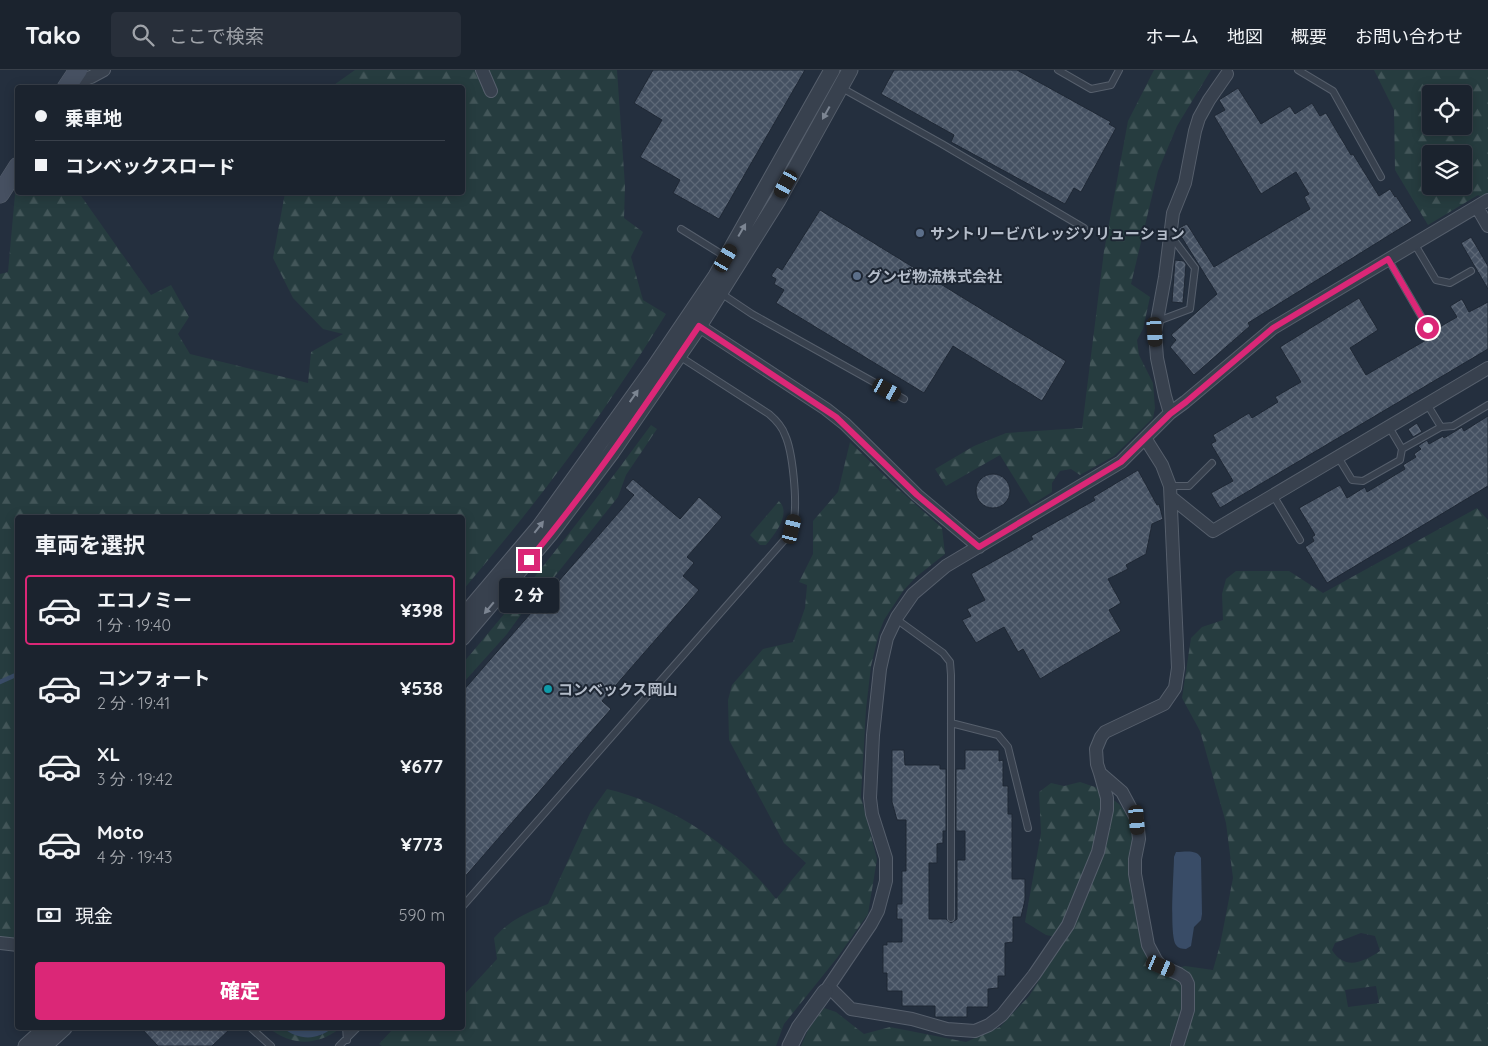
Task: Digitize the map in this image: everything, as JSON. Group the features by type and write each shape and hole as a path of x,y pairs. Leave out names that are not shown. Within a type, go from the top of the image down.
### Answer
{"main road":[{"path":"0,194 15,172"}],"street":[{"path":"71,81 104,70"},
{"path":"482,70 491,91"},
{"path":"465,614 546,518 715,289 732,261 778,200 833,79 850,70"},
{"path":"1170,414 1157,358 1155,332 1165,276 1173,212 1185,183 1195,131 1209,100 1231,72"},
{"path":"790,1046 799,1028 871,924 878,910 886,881 886,858 872,814 870,798 873,735 880,669 887,638 896,619 913,594 946,566 1121,462 1170,414 1273,328 1482,204 1488,226"},
{"path":"465,634 550,534 612,452 699,326 715,289"},
{"path":"699,326 839,419 917,495 979,547"},
{"path":"1171,492 1213,531 1488,368"},
{"path":"827,990 851,1009 912,1019 947,1029 975,1031 989,1025 1002,1015 1034,975 1068,925 1098,852 1107,810 1107,798 1097,764 1096,749 1100,737 1105,732 1164,704 1174,688 1178,668 1171,492 1162,465 1145,438"},
{"path":"1100,772 1122,792 1137,820 1139,839 1135,859 1135,874 1150,949 1161,966 1179,974 1185,978 1188,984 1188,1010 1178,1046"},
{"path":"0,943 15,945"},
{"path":"26,1046 44,1030"},
{"path":"44,1046 62,1030"}],"lane":[{"path":"1058,70 1091,89 1111,86 1120,70"},
{"path":"1298,70 1333,91 1381,176"},
{"path":"833,79 1084,228"},
{"path":"681,229 732,261"},
{"path":"1157,322 1190,309 1195,268 1170,235"},
{"path":"1414,243 1436,280 1450,283 1471,271"},
{"path":"1388,259 1428,328"},
{"path":"715,289 752,314 904,399"},
{"path":"465,904 792,529 795,509 790,449 785,434 778,423 769,414 678,356"},
{"path":"1427,404 1441,427"},
{"path":"1402,449 1441,427 1453,426 1488,405"},
{"path":"1338,457 1352,480 1363,481 1400,460 1402,449 1389,427"},
{"path":"1171,492 1189,486 1212,463"},
{"path":"1273,495 1300,540"},
{"path":"896,619 943,654 950,662 951,918"},
{"path":"951,723 998,735 1008,746 1028,828"},
{"path":"254,1030 271,1046"},
{"path":"346,1030 347,1040"},
{"path":"339,1046 355,1030"}],"green space":[{"path":"355,70 617,70 625,186 624,218 643,232 631,257 643,300 666,314 570,456 518,524 465,588 465,515 15,515 15,943 0,942 0,274 8,272 15,194 80,195 151,295 171,285 189,317 178,334 190,354 308,383 311,352 343,334 323,329 293,298 273,258 285,195 465,195 465,85 334,85"},
{"path":"1154,70 1211,70 1177,126 1158,171 1131,284 1150,297 1143,329 1137,340 1139,355 1153,383 1155,408 1153,418 1114,456 1080,475 1071,469 1060,471 1052,483 1052,492 1031,505 1000,455 946,486 935,469 974,446 1006,433 1082,428 1104,251 1128,121"},
{"path":"1374,70 1488,70 1488,201 1478,195 1428,225 1395,170 1394,110"},
{"path":"651,425 657,429 626,475 618,497 536,600 525,609 507,634 465,681 465,661 512,605 606,486"},
{"path":"850,442 942,528 945,554 916,577 903,591 884,620 871,666 866,709 861,797 877,859 868,914 837,958 784,1024 776,1046 382,1046 379,1044 392,1030 465,1030 465,994 497,959 494,938 506,926 548,904 590,813 607,789 655,805 700,830 742,862 776,899 806,863 784,843 729,740 728,700 732,685 763,649 793,642 805,608 807,585 799,582 813,554 813,521 838,492"},
{"path":"779,501 783,506 783,518 766,545 760,545 750,535"},
{"path":"1477,508 1488,520 1488,1046 801,1046 808,1030 824,1008 836,1012 864,1034 890,1027 966,1042 1000,1027 1029,996 1076,921 1056,937 1046,935 1025,922 1041,833 1039,792 1051,783 1064,786 1080,782 1095,787 1119,804 1130,818 1133,836 1128,864 1144,951 1159,973 1185,966 1213,970 1220,945 1233,878 1226,823 1200,731 1182,698 1191,638 1202,627 1223,620 1222,594 1226,579 1236,571 1289,571 1323,593","holes":["1361,933 1375,936 1380,951 1361,961 1355,962 1343,961 1337,957 1332,950 1335,943","1376,986 1379,1003 1348,1007 1345,990"]},
{"path":"272,1030 286,1030 319,1036 329,1030 338,1030 322,1039 304,1042 295,1041"}],"water":[{"path":"1176,852 1194,852 1201,858 1202,914 1201,920 1194,927 1191,946 1186,949 1176,945 1173,930 1172,903 1174,857"},
{"path":"286,1030 329,1030 314,1037 301,1037"}],"building":[{"path":"653,70 805,70 719,219 673,193 680,180 640,157 662,120 634,103"},
{"path":"894,70 1017,70 1111,122 1109,124 1116,128 1081,192 1074,188 1065,204 951,142 954,135 881,94"},
{"path":"1238,88 1261,124 1290,106 1295,114 1312,103 1320,116 1326,113 1351,155 1353,154 1379,196 1390,189 1412,221 1248,323 1250,326 1194,375 1170,347 1176,340 1171,335 1217,294 1179,233 1179,228 1187,224 1214,267 1310,209 1304,197 1309,194 1296,172 1261,194 1214,116 1225,110 1219,100"},
{"path":"820,210 1066,361 1042,401 953,346 924,393 776,303 784,290 774,284 776,279 771,276 777,267 782,270"},
{"path":"1471,237 1488,266 1488,289 1461,243"},
{"path":"1175,260 1184,261 1186,264 1183,303 1172,302"},
{"path":"1359,298 1378,330 1350,348 1366,375 1433,336 1431,332 1457,317 1450,306 1462,299 1469,312 1488,302 1488,349 1220,508 1211,493 1233,481 1211,444 1216,441 1213,435 1249,413 1252,418 1278,402 1275,397 1301,382 1280,347"},
{"path":"1488,416 1488,486 1327,583 1305,547 1314,541 1312,537 1315,535 1299,508 1340,485 1347,498 1365,487 1367,492 1405,469 1403,465 1416,457 1414,454 1421,449 1418,446 1427,440 1429,444 1443,436 1444,438 1462,427 1464,431"},
{"path":"1417,423 1422,432 1413,437 1408,429"},
{"path":"1138,470 1157,505 1159,504 1163,519 1152,524 1146,554 1126,565 1128,569 1108,579 1121,603 1109,610 1121,631 1040,679 1023,649 1018,652 1004,627 976,643 962,620 971,616 967,609 985,600 971,574 1033,539 1031,536 1095,500 1093,497"},
{"path":"993,474 1005,479 1010,491 1005,503 993,508 981,503 976,491 981,479"},
{"name":"コンベックス岡山","path":"633,479 680,519 699,497 722,517 687,557 694,563 683,576 699,590 602,701 611,709 465,877 465,689 634,495 625,488"},
{"path":"892,750 904,750 905,765 940,765 940,769 946,769 946,831 943,831 943,843 937,844 937,863 929,863 929,919 946,919 951,923 957,919 957,860 965,860 965,831 956,831 956,769 965,769 965,750 999,750 999,761 1003,760 1003,786 1008,786 1008,814 1012,814 1012,879 1025,879 1025,900 1021,917 1013,917 1013,942 1005,943 1005,976 998,976 998,988 988,989 988,1007 967,1007 967,1017 935,1017 935,1006 902,1006 902,991 887,991 887,973 883,973 883,945 887,945 887,942 902,942 902,919 897,919 897,904 902,904 902,871 906,871 906,820 897,820 892,802"},
{"path":"143,1030 229,1030 212,1046 158,1046"}],"waterway":[{"path":"0,682 15,675"}],"place":[{"name":"サントリービバレッジソリューション","path":"920,233"},
{"name":"グンゼ物流株式会社","path":"857,276"},
{"name":"コンベックス岡山","path":"548,689"}],"route":[{"path":"529,560 612,452 699,326 826,409 845,424 917,495 979,547 1121,462 1170,414 1273,328 1388,259 1428,328"}]}
